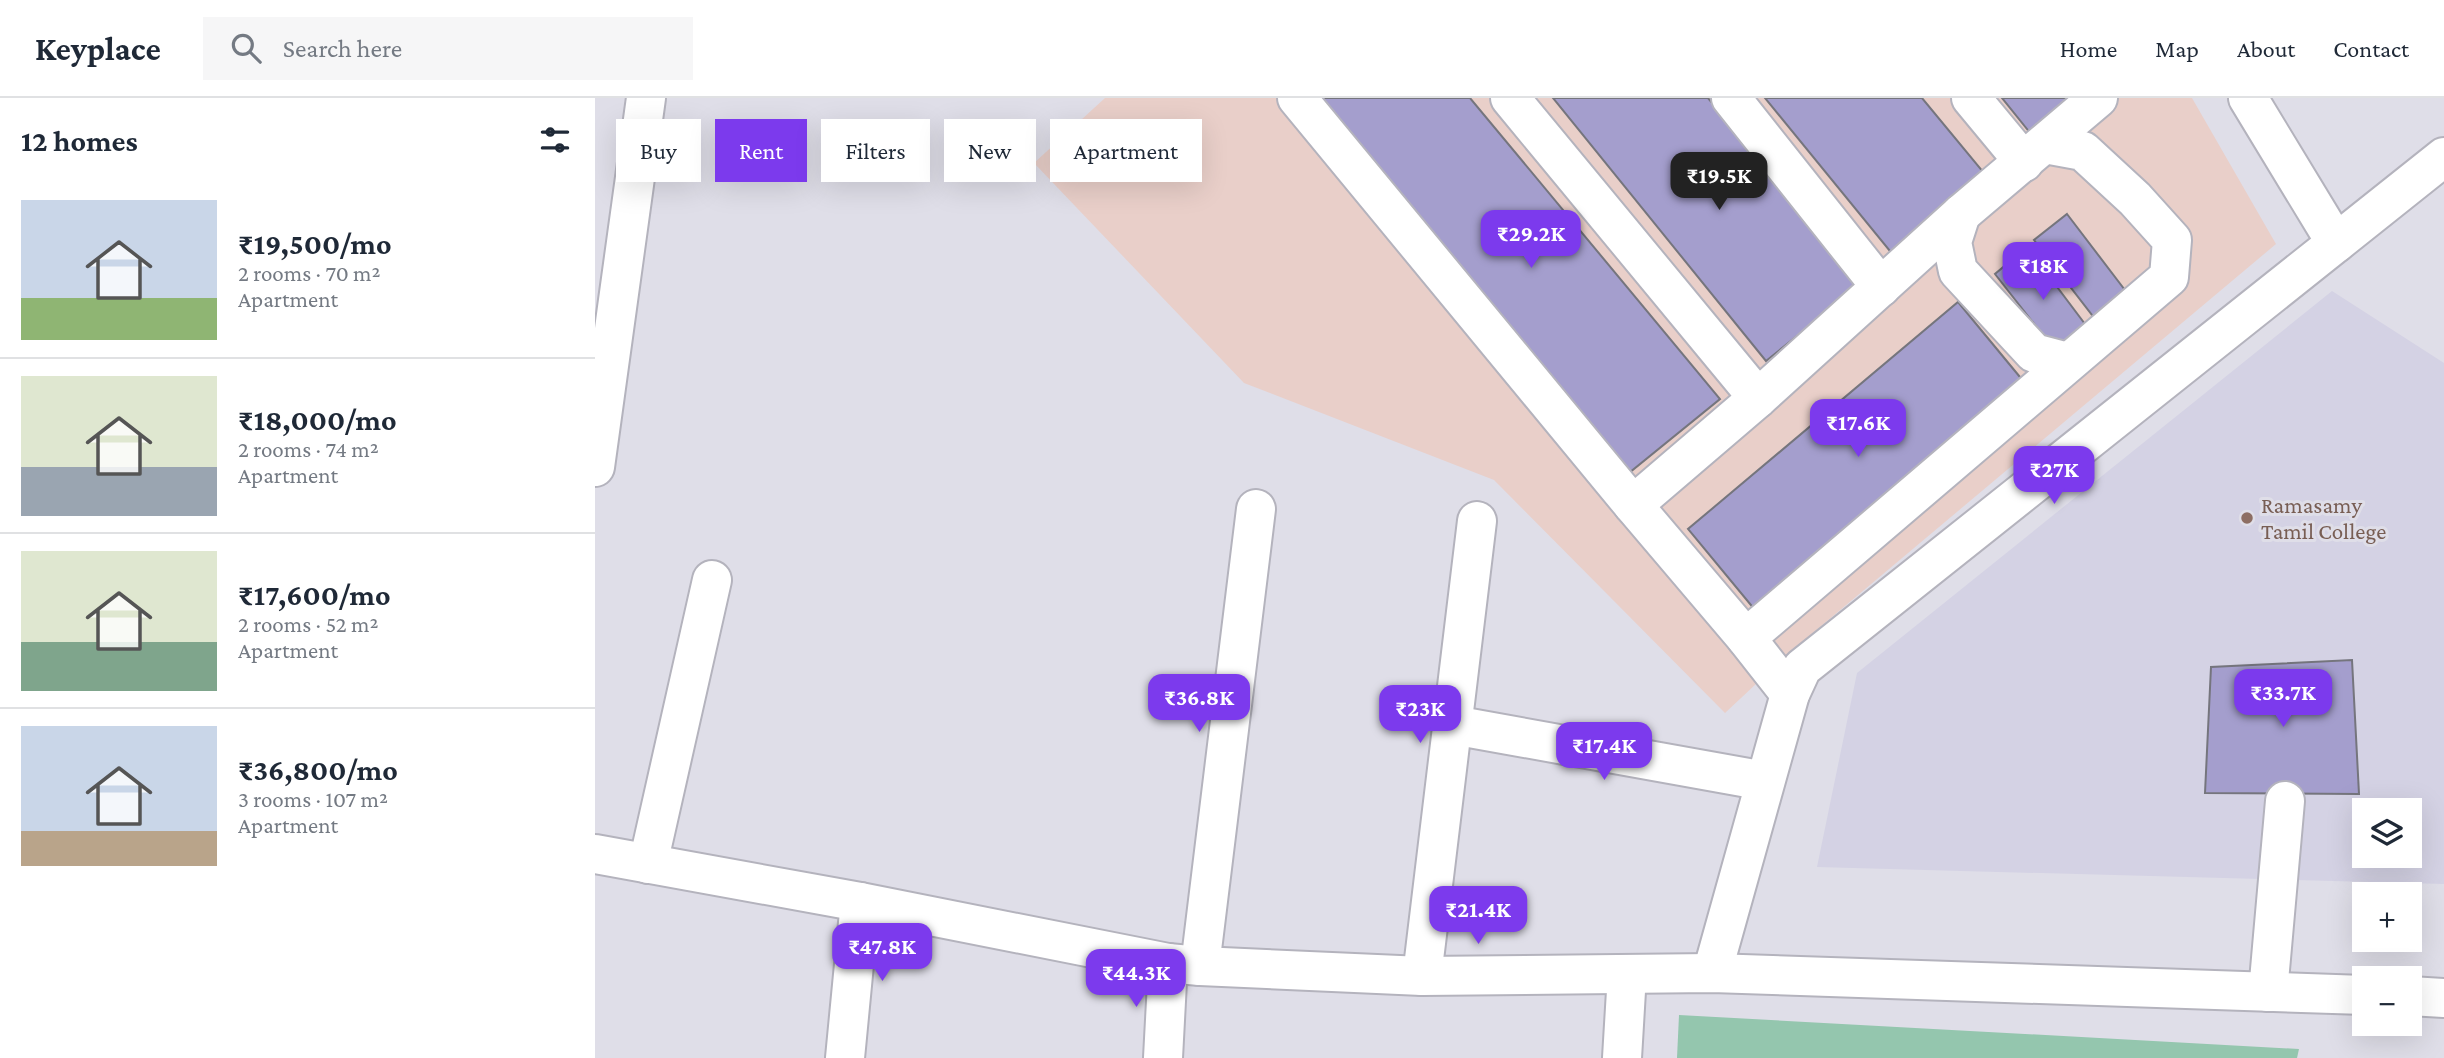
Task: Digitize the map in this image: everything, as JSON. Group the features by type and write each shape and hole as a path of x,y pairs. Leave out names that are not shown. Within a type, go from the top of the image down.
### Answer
{"street":[{"path":"595,467 646,98"},
{"path":"1297,98 1790,694"},
{"path":"1510,98 1758,398"},
{"path":"1731,98 1881,287"},
{"path":"1745,638 2169,277 2172,240 2135,198 2083,151 2034,153 1971,98"},
{"path":"1633,505 1758,398 1961,214 2098,98"},
{"path":"2250,98 2336,243"},
{"path":"1711,973 1790,694 1803,668 2444,157"},
{"path":"1961,214 1952,242 1958,271 2034,353 2068,362"},
{"path":"1163,1058 1184,965 1256,509"},
{"path":"1422,976 1477,521"},
{"path":"648,864 712,580"},
{"path":"1453,724 1765,781"},
{"path":"2268,992 2285,801"},
{"path":"595,854 1184,965 1422,976 1711,973 2352,995"},
{"path":"845,1058 860,902"},
{"path":"1622,1058 1627,974"},
{"path":"2422,997 2444,998"}],"shaded area":[{"path":"1105,98 2192,98 2276,244 1789,653 1725,713 1494,480 1244,383 1052,182 1202,182 1202,119 1082,119"},
{"path":"1050,148 1050,180 1036,165 1036,161"},
{"name":"Ramasamy Tamil College","path":"2332,291 2444,363 2444,884 1817,867 1857,673"}],"green space":[{"path":"1679,1015 2299,1049 2297,1058 1677,1058"}],"building":[{"path":"1317,98 1470,98 1720,399 1624,477"},
{"path":"1553,98 1708,98 1862,284 1766,361"},
{"path":"1765,98 1922,98 1989,179 1894,256"},
{"path":"2002,98 2086,98 2035,139"},
{"path":"2067,214 2131,298 2099,324 2034,240"},
{"path":"2027,247 2091,332 2060,357 1995,274"},
{"path":"1958,302 2029,388 1760,616 1688,529"},
{"path":"2352,660 2359,794 2205,793 2211,667"}],"place":[{"name":"Ramasamy Tamil College","path":"2247,518"}]}
